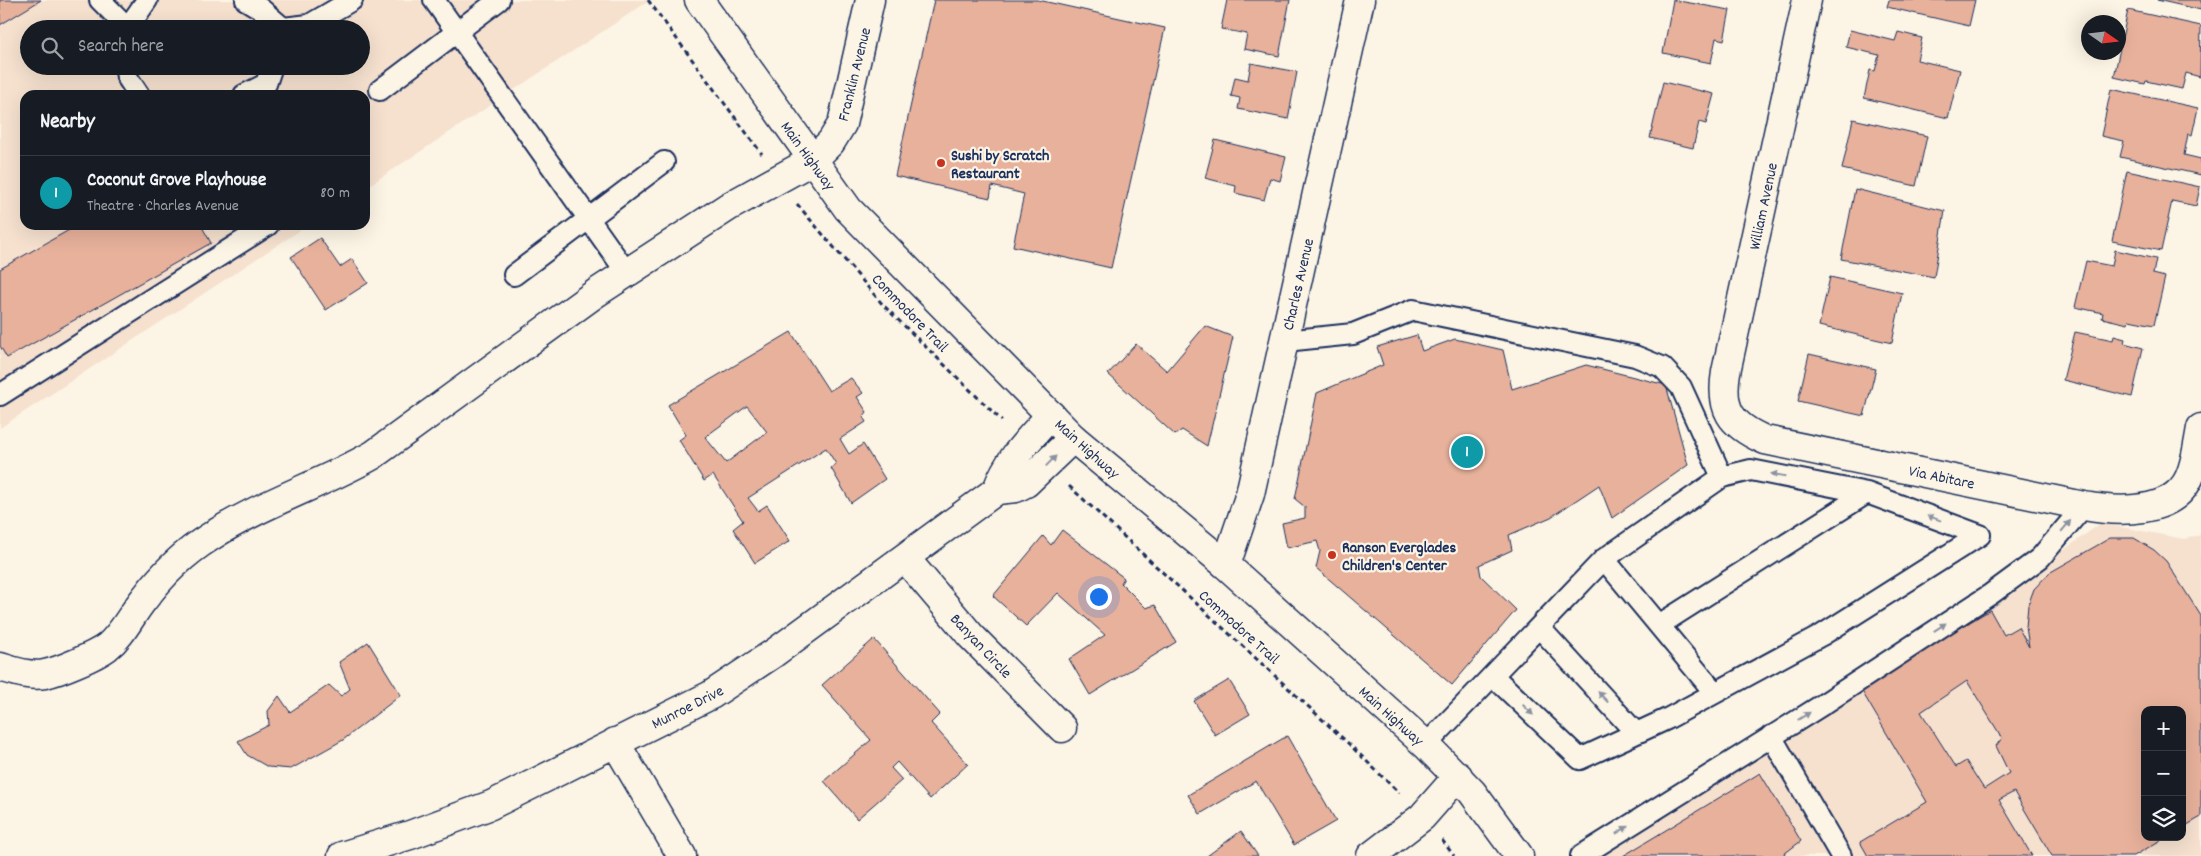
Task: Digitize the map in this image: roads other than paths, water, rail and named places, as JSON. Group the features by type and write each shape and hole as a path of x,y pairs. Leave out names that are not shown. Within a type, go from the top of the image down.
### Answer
{"street":[{"name":"Main Highway","path":"699,0 848,209 1073,438 1226,566 1426,745 1458,776 1488,811 1519,856"},
{"name":"Franklin Avenue","path":"0,667 18,673 44,674 95,655 108,646 122,631 144,599 169,570 198,545 238,520 348,470 373,455 596,293 728,207 773,169 813,160 831,142 842,124 870,0"},
{"name":"Charles Avenue","path":"1226,566 1250,494 1360,0"},
{"name":"William Avenue","path":"1728,412 1724,399 1726,372 1807,0"},
{"name":"Via Abitare","path":"1728,412 1737,424 1749,433 1765,440 2106,509 2131,509 2165,501 2179,492 2189,478 2201,428"},
{"name":"Munroe Drive","path":"997,490 1002,475 1009,464 1051,415"},
{"name":"Munroe Drive","path":"342,856 418,832 491,805 711,695 737,679 906,558 997,490 1016,488 1026,483 1073,438"},
{"name":"Banyan Circle","path":"906,558 971,636 1062,728"},
{"path":"615,742 682,856"},
{"path":"1372,856 1422,816 1458,776"}],"lane":[{"path":"100,0 119,20"},
{"path":"133,20 147,0"},
{"path":"246,0 274,20"},
{"path":"318,20 352,0"},
{"path":"434,0 627,273"},
{"path":"380,90 500,0"},
{"path":"126,75 135,90"},
{"path":"254,90 269,82"},
{"path":"514,275 588,217 664,162"},
{"path":"0,395 260,230"},
{"path":"1285,341 1353,334 1414,310 1635,356 1662,367 1681,387 1722,477"},
{"path":"1426,745 1604,559 1722,477 1751,470 1867,493 1980,535 1822,635 1667,719 1580,759 1493,676"},
{"path":"1659,625 1867,493"},
{"path":"1581,856 1983,599 2040,558 2084,506"},
{"path":"1604,559 1715,693"},
{"path":"1539,627 1636,733"},
{"path":"1771,736 1841,856"}],"place":[{"name":"Sushi by Scratch Restaurant","path":"941,163"},
{"name":"Coconut Grove Playhouse","path":"1467,452"},
{"name":"Ranson Everglades Children's Center","path":"1332,555"}]}
